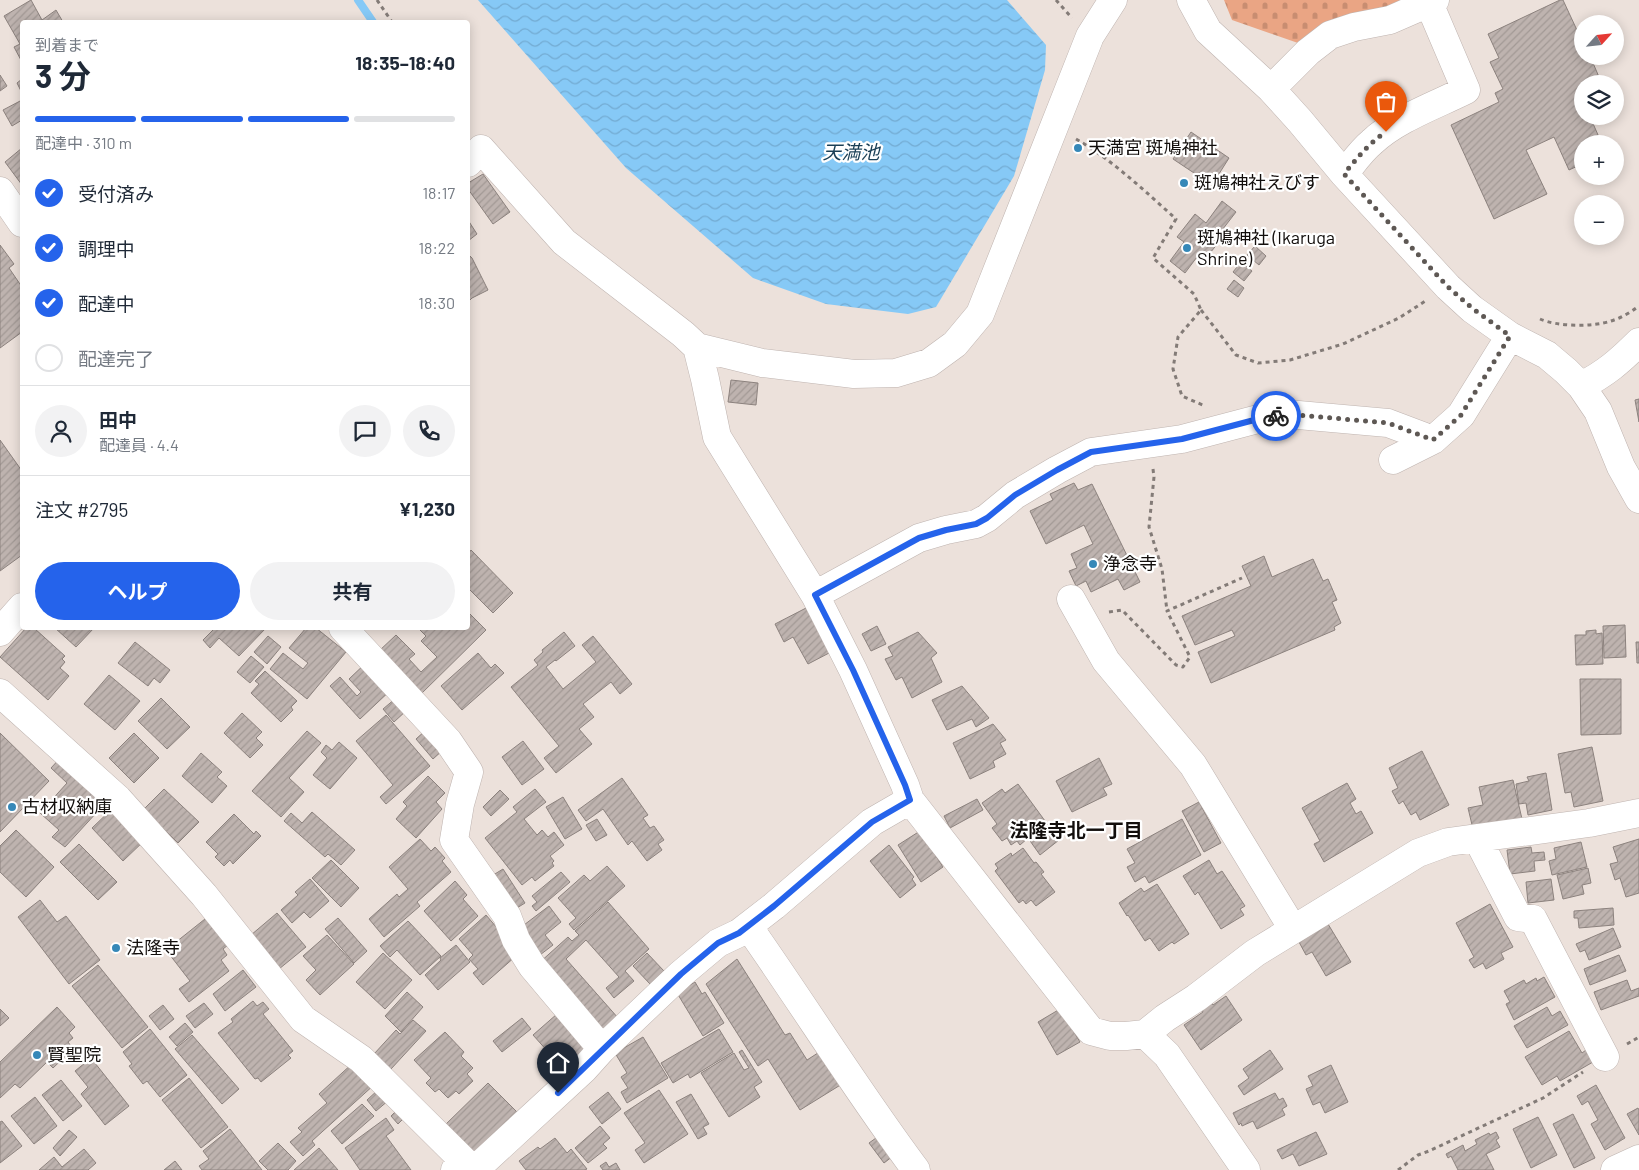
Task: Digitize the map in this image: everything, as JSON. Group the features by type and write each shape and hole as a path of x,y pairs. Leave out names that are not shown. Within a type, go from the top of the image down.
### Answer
{"street":[{"path":"697,348 762,363 854,374 896,373 929,363 955,344 980,314 1090,36 1112,0"},
{"path":"1191,0 1208,31 1271,89 1344,174 1448,287 1472,308 1510,336 1547,356 1566,371 1580,386 1598,411 1621,467 1639,500"},
{"path":"1271,89 1308,52 1330,35 1354,27 1390,20 1432,2 1466,90 1399,123 1373,141 1344,174"},
{"path":"470,162 481,149 564,242 683,334 697,348 717,437 815,595 853,670 910,800 1091,1031 1110,1036 1145,1034 1255,953 1418,853 1448,842 1589,823 1639,813"},
{"path":"0,191 20,220"},
{"path":"1393,460 1433,440 1461,415 1510,336"},
{"path":"1580,386 1600,376 1617,364 1639,342"},
{"path":"815,595 919,538 976,524 987,518 1015,495 1091,452 1182,439 1258,419 1287,414 1388,423 1433,440"},
{"path":"1076,608 1106,661 1193,765 1293,929"},
{"path":"0,632 20,609"},
{"path":"345,630 448,741 469,772 460,804 454,840 507,916 516,940 532,966 602,1049"},
{"path":"0,693 118,799 204,895 303,1019 361,1058 466,1169 481,1164 584,1069 602,1049 681,974 718,943 739,933 748,926 813,874 872,822 910,800"},
{"path":"1477,838 1518,917 1532,919 1605,1057"},
{"path":"748,926 916,1170"},
{"path":"1145,1034 1167,1055 1246,1170"},
{"path":"1615,1170 1639,1159"}],"path":[{"path":"377,0 391,20"},
{"path":"1088,146 1176,219 1153,258 1194,294 1201,310 1236,355 1258,363 1290,360 1343,344 1399,318 1448,287"},
{"path":"1537,318 1543,321 1570,325 1594,325 1612,321 1639,306"},
{"path":"1201,310 1178,336 1173,369 1182,396 1230,416 1235,425"},
{"path":"1076,608 1122,610 1176,665 1182,667 1190,657 1168,611 1162,569 1149,527 1154,477 1148,444"},
{"path":"1168,611 1242,578"},
{"path":"1398,1170 1418,1155 1543,1098 1639,1037"}],"green space":[{"path":"1224,0 1416,0 1298,43 1232,20"}],"water":[{"name":"天満池","path":"478,0 1007,0 1046,45 1045,70 1014,176 936,307 908,314 826,304 753,278 626,168"}],"building":[{"path":"31,0 42,20 20,20 20,44 4,16"},
{"path":"1563,0 1574,24 1574,65 1594,65 1598,75 1574,75 1574,125 1594,125 1598,135 1574,135 1574,168 1569,170 1554,137 1526,150 1547,194 1494,219 1451,125 1499,102 1495,93 1503,89 1490,62 1499,58 1488,34"},
{"path":"56,10 62,20 42,20"},
{"path":"20,44 20,58 14,47"},
{"path":"0,75 7,86 0,91"},
{"path":"20,101 20,121 12,126 3,110"},
{"path":"1191,132 1229,158 1212,185 1173,159"},
{"path":"20,150 20,182 5,162"},
{"path":"483,174 510,212 493,224 470,192 470,182"},
{"path":"1222,201 1236,212 1219,234 1223,237 1206,258 1200,253 1185,273 1170,261 1184,242 1177,237 1195,214 1206,223"},
{"path":"470,223 477,234 470,239"},
{"path":"0,245 14,264 9,268 20,284 20,333 0,348"},
{"path":"1255,246 1266,256 1259,265 1247,255"},
{"path":"470,256 488,290 470,300"},
{"path":"1241,262 1252,271 1244,281 1233,272"},
{"path":"1234,280 1244,288 1238,297 1227,289"},
{"path":"731,380 758,383 756,405 728,402"},
{"path":"1639,399 1639,422 1635,400"},
{"path":"0,440 20,468 20,556 0,571"},
{"path":"1074,483 1078,490 1092,484 1140,582 1124,590 1118,579 1091,592 1086,581 1076,586 1069,571 1077,568 1071,554 1093,544 1084,525 1046,544 1030,511 1053,500 1050,494"},
{"path":"471,550 513,593 493,613 470,590"},
{"path":"1264,556 1272,577 1313,559 1323,581 1328,579 1337,600 1332,602 1341,623 1334,627 1335,630 1211,683 1198,652 1235,636 1232,630 1195,645 1182,616 1251,586 1242,566"},
{"path":"808,607 831,652 808,664 793,637 784,642 775,624"},
{"path":"470,614 486,630 421,694 379,651 396,635 415,654 409,659 421,672 437,657 421,641 426,636 420,630 470,630"},
{"path":"1625,625 1626,657 1604,658 1603,626"},
{"path":"877,626 886,644 871,651 862,634"},
{"path":"24,630 36,630 65,656 62,659 65,662 60,668 69,676 48,700 0,657"},
{"path":"57,630 92,630 76,647"},
{"path":"213,630 264,630 239,656 219,638 210,648 203,640"},
{"path":"304,630 318,630 346,652 307,699 270,669 283,653 303,669 308,663 289,648"},
{"path":"1596,630 1596,634 1602,633 1603,664 1576,665 1575,635 1586,635 1586,631"},
{"path":"564,632 575,646 546,667 563,689 596,662 582,645 593,636 632,684 620,694 611,682 583,704 594,717 579,729 592,744 556,773 544,758 559,746 511,687 538,665 534,660 543,652 542,650"},
{"path":"918,632 937,653 931,658 942,682 912,698 902,677 896,680 885,659 893,656 888,647"},
{"path":"268,636 281,647 267,664 254,652"},
{"path":"135,642 170,670 160,683 154,678 148,686 118,663"},
{"path":"1636,642 1639,642 1639,663 1637,663"},
{"path":"478,653 491,668 495,664 504,673 462,710 441,686"},
{"path":"251,656 264,667 250,683 237,672"},
{"path":"368,661 393,688 360,719 330,686 340,677 357,696 361,692 349,679"},
{"path":"265,671 297,701 291,707 293,710 281,722 251,693 259,684 255,681"},
{"path":"109,675 140,701 115,730 84,704"},
{"path":"1580,679 1621,679 1621,734 1581,735"},
{"path":"962,686 989,718 976,727 972,719 947,730 932,700"},
{"path":"161,698 190,727 167,749 138,721"},
{"path":"396,698 407,710 394,722 383,709"},
{"path":"242,713 262,732 256,738 263,745 250,758 224,733"},
{"path":"386,715 430,766 386,804 380,797 393,785 356,741"},
{"path":"993,724 1006,740 1000,743 1006,754 993,761 995,767 970,779 953,743"},
{"path":"426,730 443,750 433,759 416,739"},
{"path":"307,731 321,743 289,778 304,792 281,817 252,791"},
{"name":"古材収納庫","path":"0,733 49,781 0,832"},
{"path":"134,733 159,758 134,783 109,758"},
{"path":"523,741 544,769 522,785 502,757"},
{"path":"339,742 357,758 330,789 313,775 327,758 321,752 326,745 332,750"},
{"path":"1592,747 1603,801 1574,807 1571,792 1565,793 1558,754"},
{"path":"1422,751 1449,805 1420,820 1416,812 1411,815 1403,801 1399,804 1392,791 1398,788 1389,768"},
{"path":"201,753 222,772 217,777 227,786 212,803 182,776"},
{"path":"62,756 109,799 65,847 52,837 59,830 40,813 67,783 51,768"},
{"path":"1099,758 1112,784 1103,788 1107,795 1072,812 1056,781"},
{"path":"1546,773 1552,810 1528,815 1526,803 1519,804 1516,784 1529,781 1527,777"},
{"path":"428,776 445,793 436,802 442,809 416,838 396,819 407,806 403,802"},
{"path":"622,778 648,815 643,818 650,828 654,826 664,840 658,844 662,850 647,861 632,841 628,845 603,809 586,821 578,810"},
{"path":"1513,780 1522,819 1473,829 1468,808 1483,805 1479,787"},
{"path":"1347,783 1356,799 1350,803 1356,814 1361,811 1373,833 1324,862 1314,844 1320,841 1302,808"},
{"path":"1018,784 1059,840 1040,855 1028,838 1020,845 1017,841 1011,845 1007,838 1002,841 992,828 997,824 982,803 1002,789 1005,793"},
{"path":"164,789 199,822 178,843 144,809"},
{"path":"535,789 546,802 524,819 537,835 542,830 548,837 554,832 564,845 550,856 554,861 552,863 554,866 535,881 532,877 522,885 485,838 517,812 513,807"},
{"path":"500,790 509,799 491,816 483,807"},
{"path":"563,797 582,829 565,839 546,807"},
{"path":"977,799 983,810 950,828 944,816"},
{"path":"1199,802 1221,843 1204,852 1182,811"},
{"path":"115,806 146,839 123,861 92,828"},
{"path":"312,812 355,850 341,865 328,854 325,857 284,821 291,813 302,823"},
{"path":"234,814 254,834 256,831 261,836 233,864 230,860 224,866 215,857 218,854 206,842"},
{"path":"597,819 607,835 596,841 586,825"},
{"path":"1182,819 1201,855 1149,883 1145,876 1135,882 1127,867 1135,863 1127,849"},
{"path":"16,830 54,867 26,897 0,872 0,846"},
{"path":"920,831 943,867 921,882 898,845"},
{"path":"420,839 431,851 435,847 445,858 442,861 451,872 417,902 420,906 384,937 369,919 397,894 399,897 408,889 389,867"},
{"path":"1639,839 1639,893 1626,897 1620,878 1615,880 1610,864 1618,862 1613,847"},
{"path":"1581,842 1587,867 1552,875 1549,861 1556,859 1554,848"},
{"path":"79,844 117,882 98,900 60,862"},
{"path":"889,845 914,877 912,879 916,885 900,898 870,861"},
{"path":"1531,847 1532,853 1544,852 1545,860 1534,861 1535,871 1510,874 1507,850"},
{"path":"1023,848 1034,863 1036,862 1044,872 1041,874 1055,892 1036,906 1031,900 1026,904 1023,900 1019,903 995,871 998,868 995,864 1011,853 1012,856"},
{"path":"331,860 359,888 341,907 312,878"},
{"path":"1209,860 1217,874 1222,871 1245,906 1240,909 1244,915 1221,929 1198,892 1195,895 1183,876"},
{"path":"607,866 625,886 574,930 569,924 576,918 558,898 584,875 590,881"},
{"path":"1588,868 1591,883 1582,885 1584,894 1563,899 1557,875"},
{"path":"503,869 525,903 512,911 490,877"},
{"path":"561,872 570,882 536,911 532,906 537,902 532,896"},
{"path":"310,879 329,901 310,918 304,912 292,923 281,910 298,895 295,892"},
{"path":"1551,879 1554,900 1528,903 1526,882"},
{"path":"455,881 467,895 463,899 478,916 451,941 424,911"},
{"path":"1157,884 1189,934 1159,951 1150,938 1145,941 1119,903 1141,888 1144,892"},
{"path":"40,900 57,922 66,916 100,960 69,984 18,917"},
{"path":"608,902 649,949 625,971 634,981 614,998 606,988 619,977 586,940 566,959 619,1019 602,1034 539,963 568,937 572,941 579,935 575,931"},
{"path":"1490,904 1513,947 1501,953 1504,959 1486,969 1483,963 1474,968 1469,960 1474,957 1456,923"},
{"path":"549,906 561,922 545,935 553,945 536,958 520,928"},
{"path":"1613,908 1614,925 1579,928 1578,918 1574,918 1574,911"},
{"path":"277,913 306,947 279,969 251,935"},
{"path":"210,915 228,945 223,949 227,955 221,960 229,971 189,1002 179,989 190,981 166,950"},
{"path":"486,915 509,942 516,956 483,985 473,973 478,969 469,959 473,955 459,939"},
{"path":"338,918 367,951 354,963 325,929"},
{"path":"408,921 441,956 420,975 397,950 390,957 380,946"},
{"path":"1328,924 1351,962 1326,976 1312,952 1306,955 1299,942"},
{"path":"1613,928 1621,947 1589,960 1585,950 1580,952 1576,944"},
{"path":"327,935 354,964 320,995 306,980 316,970 303,956"},
{"path":"456,945 470,962 438,990 425,975 441,960 440,958"},
{"path":"383,953 412,980 385,1009 356,982"},
{"path":"647,953 664,971 650,984 633,966"},
{"path":"1619,955 1626,971 1590,985 1584,969"},
{"path":"737,959 785,1035 790,1033 807,1060 821,1051 842,1084 800,1110 768,1059 758,1066 706,984"},
{"path":"98,965 148,1027 122,1048 72,986"},
{"path":"243,970 256,987 225,1011 213,994"},
{"path":"1544,977 1555,997 1514,1020 1506,1004 1510,1002 1504,991 1524,980 1526,984 1536,978 1537,981"},
{"path":"1627,980 1631,991 1639,988 1639,996 1601,1010 1594,992"},
{"path":"695,982 702,994 705,992 724,1023 703,1036 677,993"},
{"path":"407,992 423,1007 401,1032 385,1016"},
{"path":"1226,996 1242,1020 1201,1050 1184,1025 1203,1012 1201,1008 1210,1001 1213,1005"},
{"path":"253,1001 257,1006 263,1002 269,1009 263,1014 293,1051 288,1055 291,1058 261,1082 258,1078 255,1079 218,1033 233,1022 231,1019"},
{"path":"204,1003 213,1014 195,1028 186,1016"},
{"path":"163,1005 174,1019 160,1030 149,1016"},
{"name":"賢聖院","path":"57,1007 75,1027 69,1033 73,1038 68,1042 73,1049 53,1068 47,1062 20,1088 15,1084 0,1098 0,1062"},
{"path":"1547,1007 1552,1016 1560,1011 1568,1025 1527,1048 1514,1026"},
{"path":"0,1009 9,1018 0,1026"},
{"path":"1060,1009 1080,1042 1057,1055 1038,1022"},
{"path":"557,1014 590,1051 566,1072 533,1035"},
{"path":"522,1018 531,1029 502,1052 493,1041"},
{"path":"413,1020 426,1031 391,1069 374,1054 396,1030 400,1034"},
{"path":"185,1023 193,1032 177,1046 169,1037"},
{"path":"150,1029 187,1075 160,1097 147,1081 143,1084 129,1066 132,1064 123,1052"},
{"path":"719,1029 733,1052 690,1078 688,1074 673,1083 661,1063"},
{"path":"1569,1031 1582,1053 1586,1050 1593,1062 1560,1081 1557,1076 1542,1085 1525,1057"},
{"path":"445,1032 464,1052 461,1056 473,1068 467,1074 473,1081 459,1094 456,1091 448,1098 439,1089 435,1092 426,1083 431,1078 414,1060"},
{"path":"192,1035 239,1089 222,1104 175,1049"},
{"path":"643,1037 668,1078 627,1103 621,1092 628,1088 621,1077 627,1073 615,1053"},
{"path":"742,1050 762,1082 754,1087 760,1097 729,1117 701,1073 734,1053 744,1070 749,1068 739,1052"},
{"path":"1270,1050 1283,1069 1244,1095 1238,1086 1249,1078 1243,1069"},
{"path":"91,1058 129,1106 105,1125 81,1094 88,1087 75,1071"},
{"path":"354,1062 375,1084 312,1141 315,1145 303,1156 290,1142 302,1132 298,1128 327,1103 319,1094"},
{"path":"1331,1065 1348,1102 1325,1113 1320,1102 1313,1105 1306,1089 1313,1086 1308,1076"},
{"path":"189,1078 228,1127 201,1148 162,1100"},
{"path":"61,1080 82,1106 63,1121 42,1095"},
{"path":"488,1083 519,1114 475,1157 444,1126"},
{"path":"1596,1085 1625,1138 1605,1150 1591,1124 1598,1120 1588,1101 1582,1105 1577,1096"},
{"path":"379,1089 389,1100 376,1111 367,1100"},
{"path":"659,1090 688,1134 644,1163 635,1150 645,1143 624,1113"},
{"path":"608,1092 621,1109 602,1124 589,1107"},
{"path":"1275,1093 1279,1100 1283,1098 1287,1106 1282,1109 1285,1115 1257,1129 1253,1121 1242,1126 1241,1123 1239,1125 1233,1113"},
{"path":"691,1094 709,1124 703,1127 707,1134 698,1139 676,1102"},
{"path":"35,1097 57,1126 34,1144 11,1116"},
{"path":"362,1104 374,1116 342,1144 331,1131"},
{"path":"1638,1108 1639,1110 1639,1135 1627,1114"},
{"path":"396,1111 411,1111 398,1124 391,1116"},
{"path":"1573,1114 1595,1158 1574,1168 1553,1124"},
{"path":"1538,1117 1557,1155 1531,1168 1513,1129"},
{"path":"386,1118 394,1130 386,1136 411,1170 360,1170 345,1148"},
{"path":"2,1121 22,1146 0,1163 0,1122"},
{"path":"600,1126 610,1138 603,1144 607,1148 588,1163 575,1148"},
{"path":"230,1129 262,1170 202,1170 199,1166 209,1159 203,1151"},
{"path":"69,1130 77,1137 60,1156 53,1148"},
{"path":"1316,1132 1327,1154 1299,1166 1293,1154 1282,1159 1277,1150"},
{"path":"1496,1132 1499,1138 1496,1140 1500,1147 1486,1154 1494,1170 1458,1170 1451,1156 1448,1158 1446,1154 1463,1145 1465,1151 1477,1144 1475,1140 1489,1133 1490,1135"},
{"path":"883,1133 897,1153 884,1163 869,1143"},
{"path":"555,1138 567,1153 571,1149 587,1169 526,1170 519,1161 538,1147 540,1149"},
{"path":"278,1143 296,1161 288,1170 268,1170 259,1161"},
{"path":"319,1148 338,1170 294,1170"},
{"path":"84,1149 96,1163 88,1170 39,1170 54,1157 62,1167"},
{"path":"175,1161 182,1170 164,1170"},
{"path":"606,1162 609,1167 616,1163 620,1170 603,1170 600,1166"}],"waterway":[{"path":"358,0 372,20"}],"way so far":[{"path":"1276,416 1287,414 1388,423 1433,440 1461,415 1510,336 1472,308 1448,287 1344,174 1373,141 1386,132"}],"place":[{"name":"天満宮 斑鳩神社","path":"1078,148"},
{"name":"斑鳩神社えびす","path":"1184,183"},
{"name":"斑鳩神社 (Ikaruga Shrine)","path":"1187,248"},
{"name":"浄念寺","path":"1093,564"},
{"name":"古材収納庫","path":"12,807"},
{"name":"法隆寺","path":"116,948"},
{"name":"賢聖院","path":"37,1055"}],"district":[{"name":"法隆寺北一丁目","path":"1076,830"}],"route":[{"path":"558,1093 681,974 718,943 739,933 774,906 872,822 910,800 853,670 815,595 919,538 976,524 987,518 1015,495 1091,452 1182,439 1276,416"}]}
